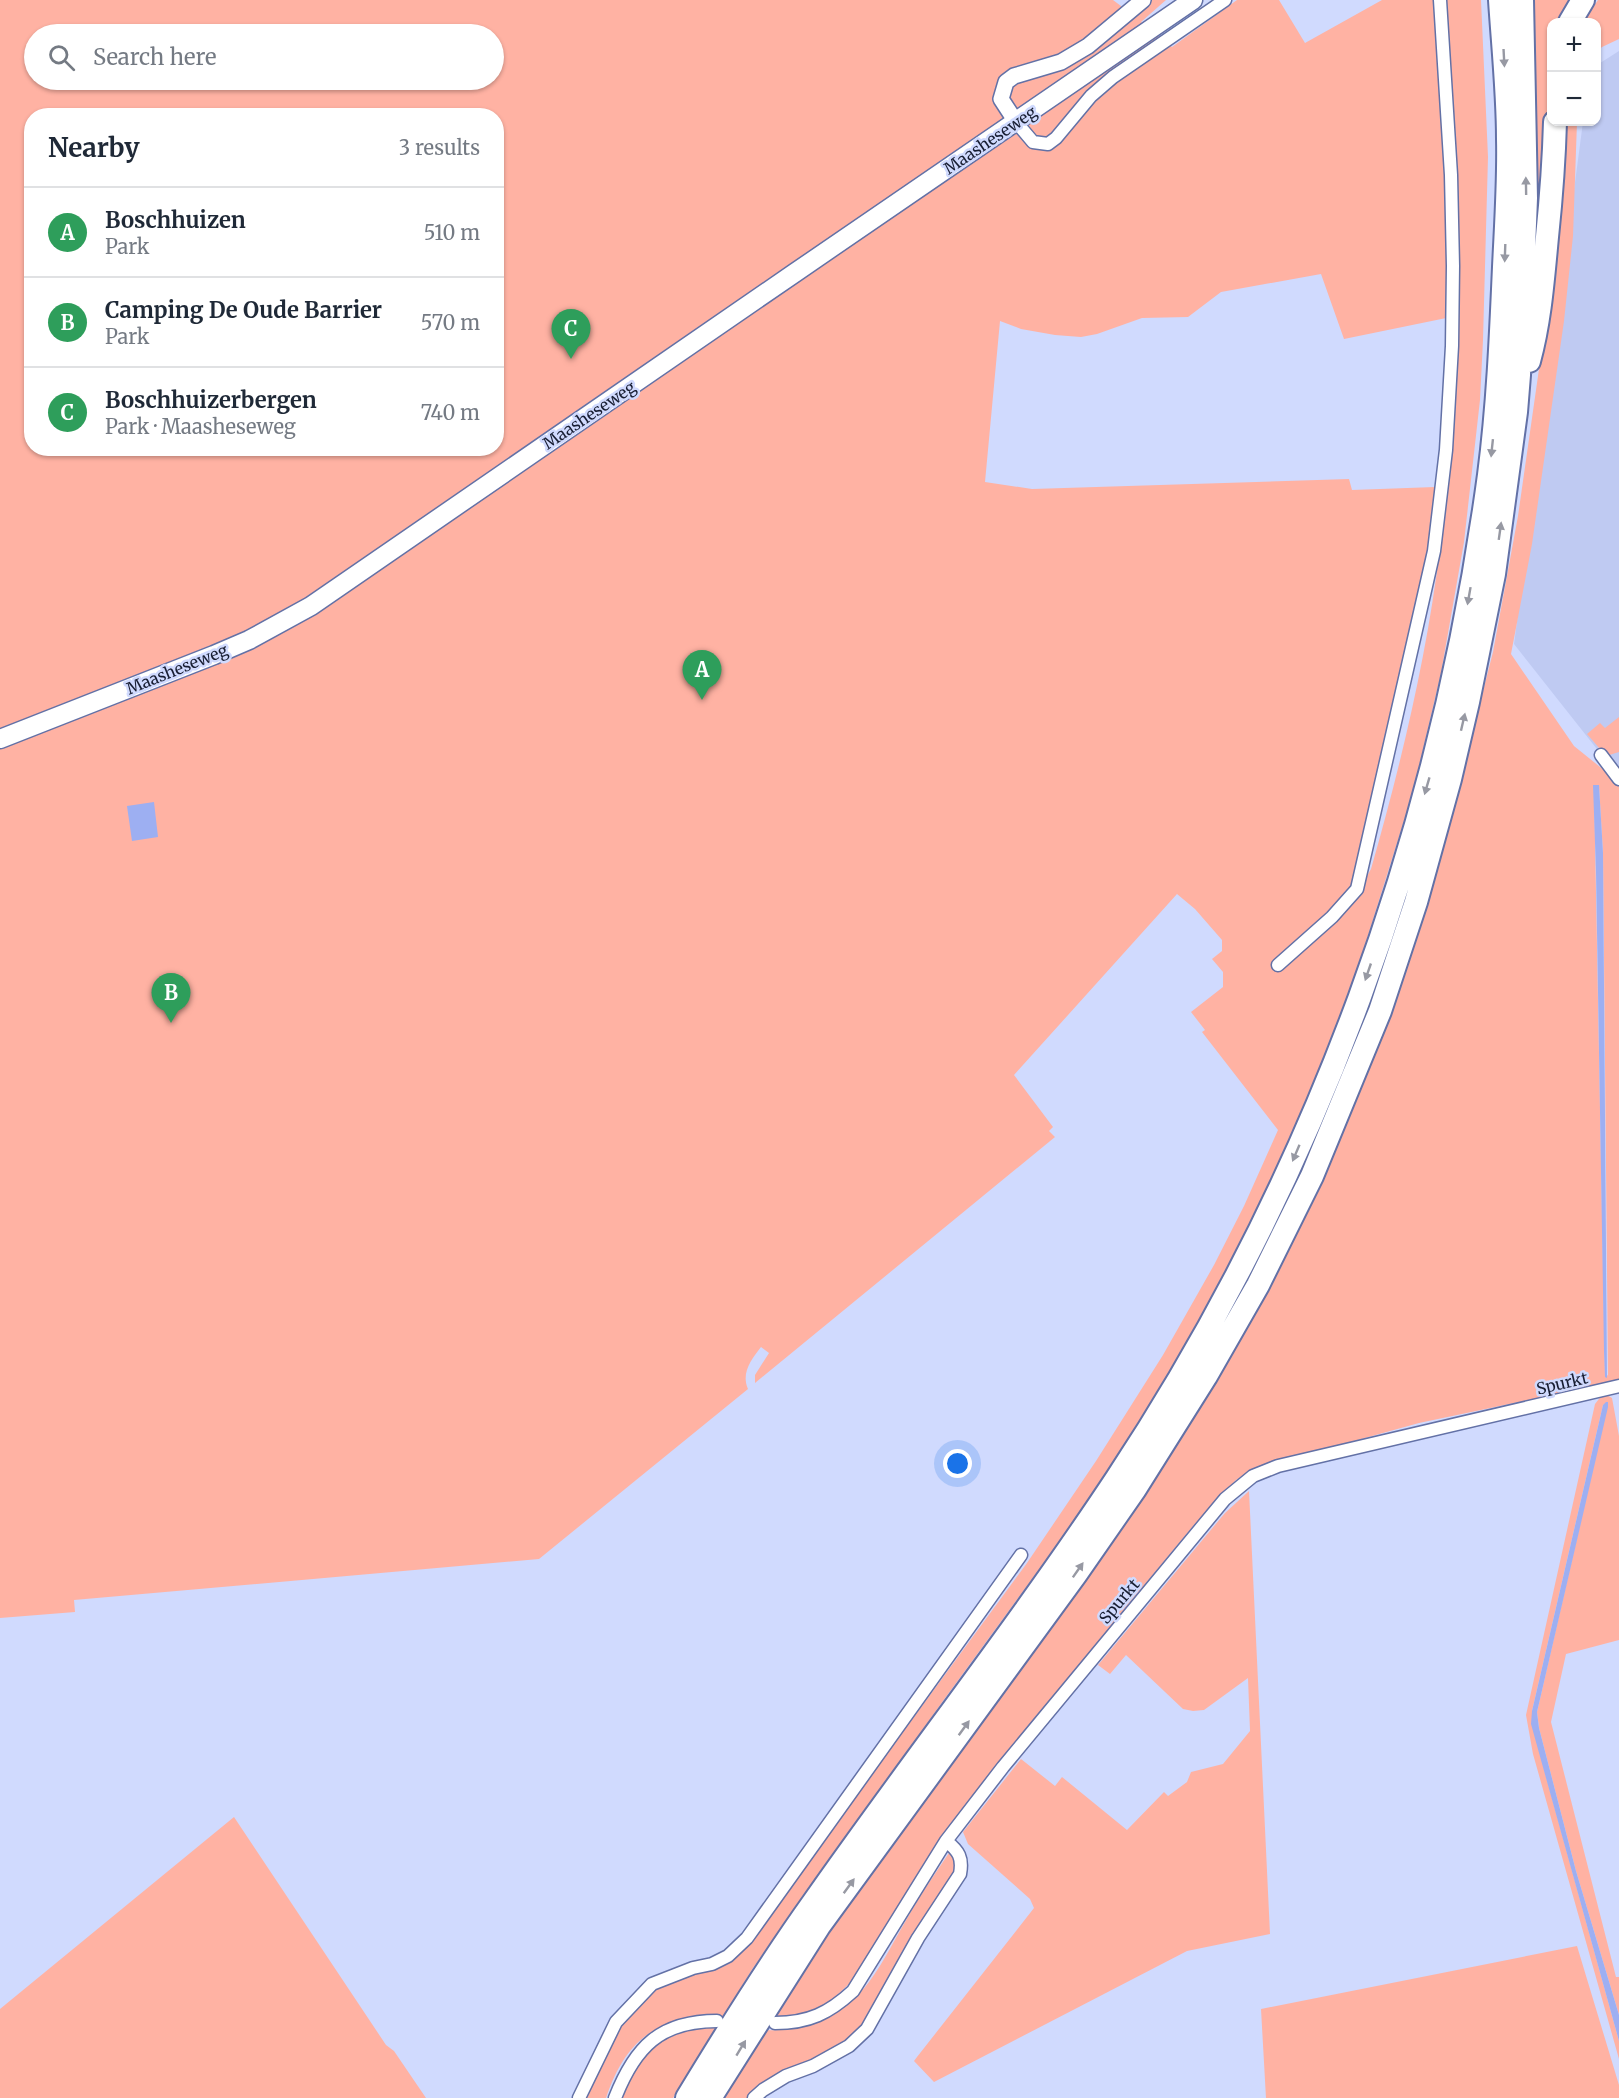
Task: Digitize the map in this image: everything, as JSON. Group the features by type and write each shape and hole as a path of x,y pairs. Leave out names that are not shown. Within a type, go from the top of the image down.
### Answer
{"highway":[{"path":"687,2098 729,2028 810,1906 1060,1559 1118,1476 1171,1391 1241,1266 1294,1160 1358,1002 1398,888 1441,733 1467,605 1489,473 1500,367 1508,149 1500,0"},
{"path":"710,2098 819,1926 1069,1583 1135,1489 1206,1376 1258,1285 1312,1176 1380,1011 1416,902 1450,779 1494,574 1516,412 1526,198 1521,0"},
{"path":"1572,18 1583,0"},
{"path":"1516,412 1538,324 1555,126"}],"main road":[{"name":"Maasheseweg","path":"1146,31 1171,0"},
{"name":"Maasheseweg","path":"0,739 214,655 256,636 310,606 1193,0"}],"street":[{"path":"1143,0 1088,46 1061,62 1014,76 1006,82 1001,99 1033,142 1048,144 1056,138 1091,96 1113,77 1225,0"},
{"path":"1278,965 1332,917 1357,889 1434,551 1446,450 1454,266 1451,174 1440,0"},
{"path":"1601,755 1619,778"},
{"name":"Spurkt","path":"775,2023 807,2019 835,2007 853,1990 946,1841 1010,1758 1225,1499 1253,1476 1278,1466 1619,1386"},
{"path":"579,2098 616,2022 652,1984 693,1968 712,1964 728,1956 747,1938 1021,1556"},
{"path":"754,2098 786,2076 813,2066 849,2046 867,2029 918,1938 960,1874 962,1864 960,1854 946,1841"},
{"path":"615,2098 631,2063 642,2049 670,2028 695,2021 717,2021"}],"shaded area":[{"path":"0,0 1113,0 1133,15 1152,0 1166,0 1141,22 1172,47 1237,0 1279,0 1305,43 1382,0 1481,0 1488,157 1483,340 1480,400 1464,542 1441,673 1413,792 1355,977 1298,1122 1269,1187 1204,1315 1142,1421 1092,1497 753,1968 723,2017 681,2020 664,2025 648,2034 635,2045 624,2060 606,2098 584,2098 618,2030 650,1989 712,1967 800,1872 1027,1563 1096,1461 1163,1355 1214,1265 1244,1206 1278,1130 1202,1032 1205,1030 1191,1012 1223,987 1223,972 1212,959 1222,951 1222,940 1195,909 1177,894 1014,1075 1053,1127 1049,1131 1055,1137 755,1383 755,1375 769,1353 761,1347 746,1372 748,1389 539,1559 74,1600 75,1612 0,1618","holes":["1321,274 1344,339 1456,316 1455,410 1440,545 1428,543 1435,487 1352,490 1349,479 1032,489 985,482 1000,321 1021,329 1081,337 1097,334 1142,318 1188,317 1221,292","1440,548 1428,629 1412,710 1382,829 1367,876 1368,855"]},
{"path":"1534,0 1578,0 1568,18 1547,18 1547,126 1552,126 1548,193 1533,251"},
{"path":"1598,0 1619,0 1619,39 1601,48 1601,18 1586,18"},
{"path":"1619,51 1619,777 1514,644 1582,126 1601,126 1601,62"},
{"path":"1564,126 1577,126 1573,236 1564,321 1532,544 1511,654 1574,746 1610,775 1619,787 1619,1381 1419,1423 1264,1466 1236,1480 1194,1525 1122,1612 961,1814 921,1869 852,1981 832,2000 809,2012 787,2018 774,2018 834,1923 1260,1295 1445,833 1493,652 1518,516 1551,285","holes":["1594,785 1599,786 1603,853 1608,1375 1605,1377"]},
{"path":"1619,717 1619,752 1606,756 1587,734 1600,723 1605,728"},
{"path":"1602,1395 1612,1398 1619,1436 1619,1640 1566,1654 1551,1722 1616,1977 1619,1977 1619,2015 1576,1871 1539,1728 1537,1712 1608,1403 1603,1405 1532,1711 1545,1773 1619,2041 1619,2059 1533,1754 1526,1715 1595,1404"},
{"path":"1249,1491 1270,1934 1187,1951 934,2082 914,2061 1034,1908 1030,1899 968,1844 963,1832 1021,1759 1055,1786 1062,1777 1127,1830 1164,1792 1168,1796 1187,1782 1191,1772 1223,1764 1250,1731 1248,1678 1204,1710 1193,1711 1183,1709 1126,1655 1110,1674 1098,1665 1225,1513"},
{"path":"234,1817 386,2045 394,2051 426,2098 0,2098 0,2009"},
{"path":"951,1850 957,1856 956,1871 859,2029 846,2042 772,2080 748,2098 724,2098 766,2030 810,2025 836,2012 859,1993 880,1966 919,1898"},
{"path":"1577,1946 1619,2085 1619,2098 1266,2098 1261,2009"},
{"path":"701,2027 716,2028 673,2098 619,2098 633,2068 649,2050 674,2035"}],"water":[{"path":"1593,785 1599,785 1603,853 1607,1378 1605,1377 1604,1351"},
{"path":"154,802 158,837 132,841 127,806"},
{"path":"1608,1402 1608,1407 1537,1712 1539,1728 1576,1871 1619,2015 1619,2041 1531,1724 1532,1711 1603,1405"}],"place":[{"name":"Boschhuizerbergen","path":"571,359"},
{"name":"Boschhuizen","path":"702,700"},
{"name":"Camping De Oude Barrier","path":"171,1023"}]}
